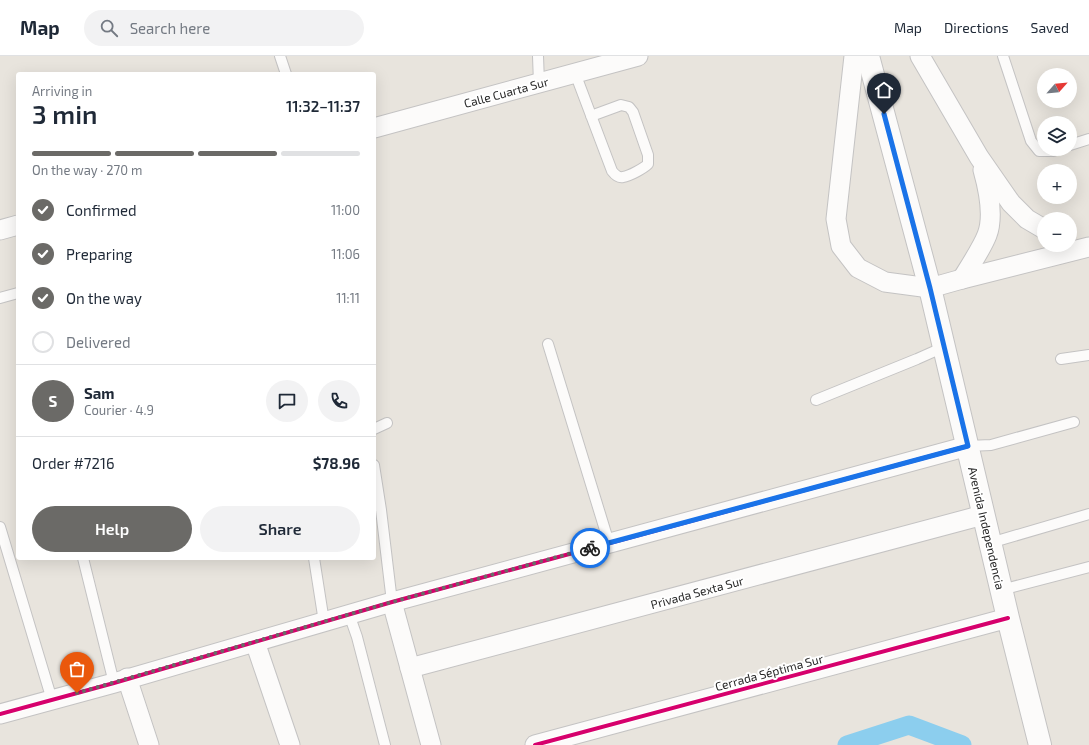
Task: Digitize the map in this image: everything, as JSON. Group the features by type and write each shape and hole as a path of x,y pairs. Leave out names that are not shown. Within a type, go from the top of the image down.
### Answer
{"main road":[{"name":"Avenida Independencia","path":"868,56 930,288 1037,736"}],"street":[{"name":"Calle Cuarta Sur","path":"376,127 638,56"},
{"path":"854,56 836,219 841,246 858,268 885,282 930,288 1089,246"},
{"path":"920,56 979,158 1011,203 1027,219 1037,225"},
{"path":"962,279 988,234 990,221 988,188 979,158"},
{"path":"0,230 16,226"},
{"path":"1077,242 1089,246"},
{"path":"0,714 392,602 968,446"},
{"name":"Privada Sexta Sur","path":"410,668 984,515"},
{"path":"392,602 431,745"},
{"name":"Cerrada Séptima Sur","path":"535,745 1008,618"},
{"path":"255,642 290,745"},
{"path":"121,680 149,745"}],"lane":[{"path":"280,56 285,72"},
{"path":"1003,56 1031,141 1037,150"},
{"path":"537,57 539,83"},
{"path":"575,73 590,116 612,171 616,176 622,178 643,169 648,164 648,155 633,112 629,107 621,105 590,116"},
{"path":"1077,143 1089,139"},
{"path":"0,298 16,294"},
{"path":"548,344 609,543"},
{"path":"816,400 944,347"},
{"path":"1061,359 1089,355"},
{"path":"968,446 991,445 1074,422"},
{"path":"376,428 387,423"},
{"path":"376,479 392,602"},
{"path":"990,543 1089,514"},
{"path":"0,527 52,700"},
{"path":"83,560 121,680"},
{"path":"314,560 324,622"},
{"path":"1001,590 1089,566"},
{"path":"349,614 357,637 386,745"}],"waterway":[{"path":"847,745 909,725 962,745"}],"cycle path":[{"path":"0,714 114,683 392,602 968,446"},
{"path":"535,745 1008,618"}],"way so far":[{"path":"77,693 392,602 590,548"}],"route":[{"path":"590,548 968,446 930,288 884,114"}]}
